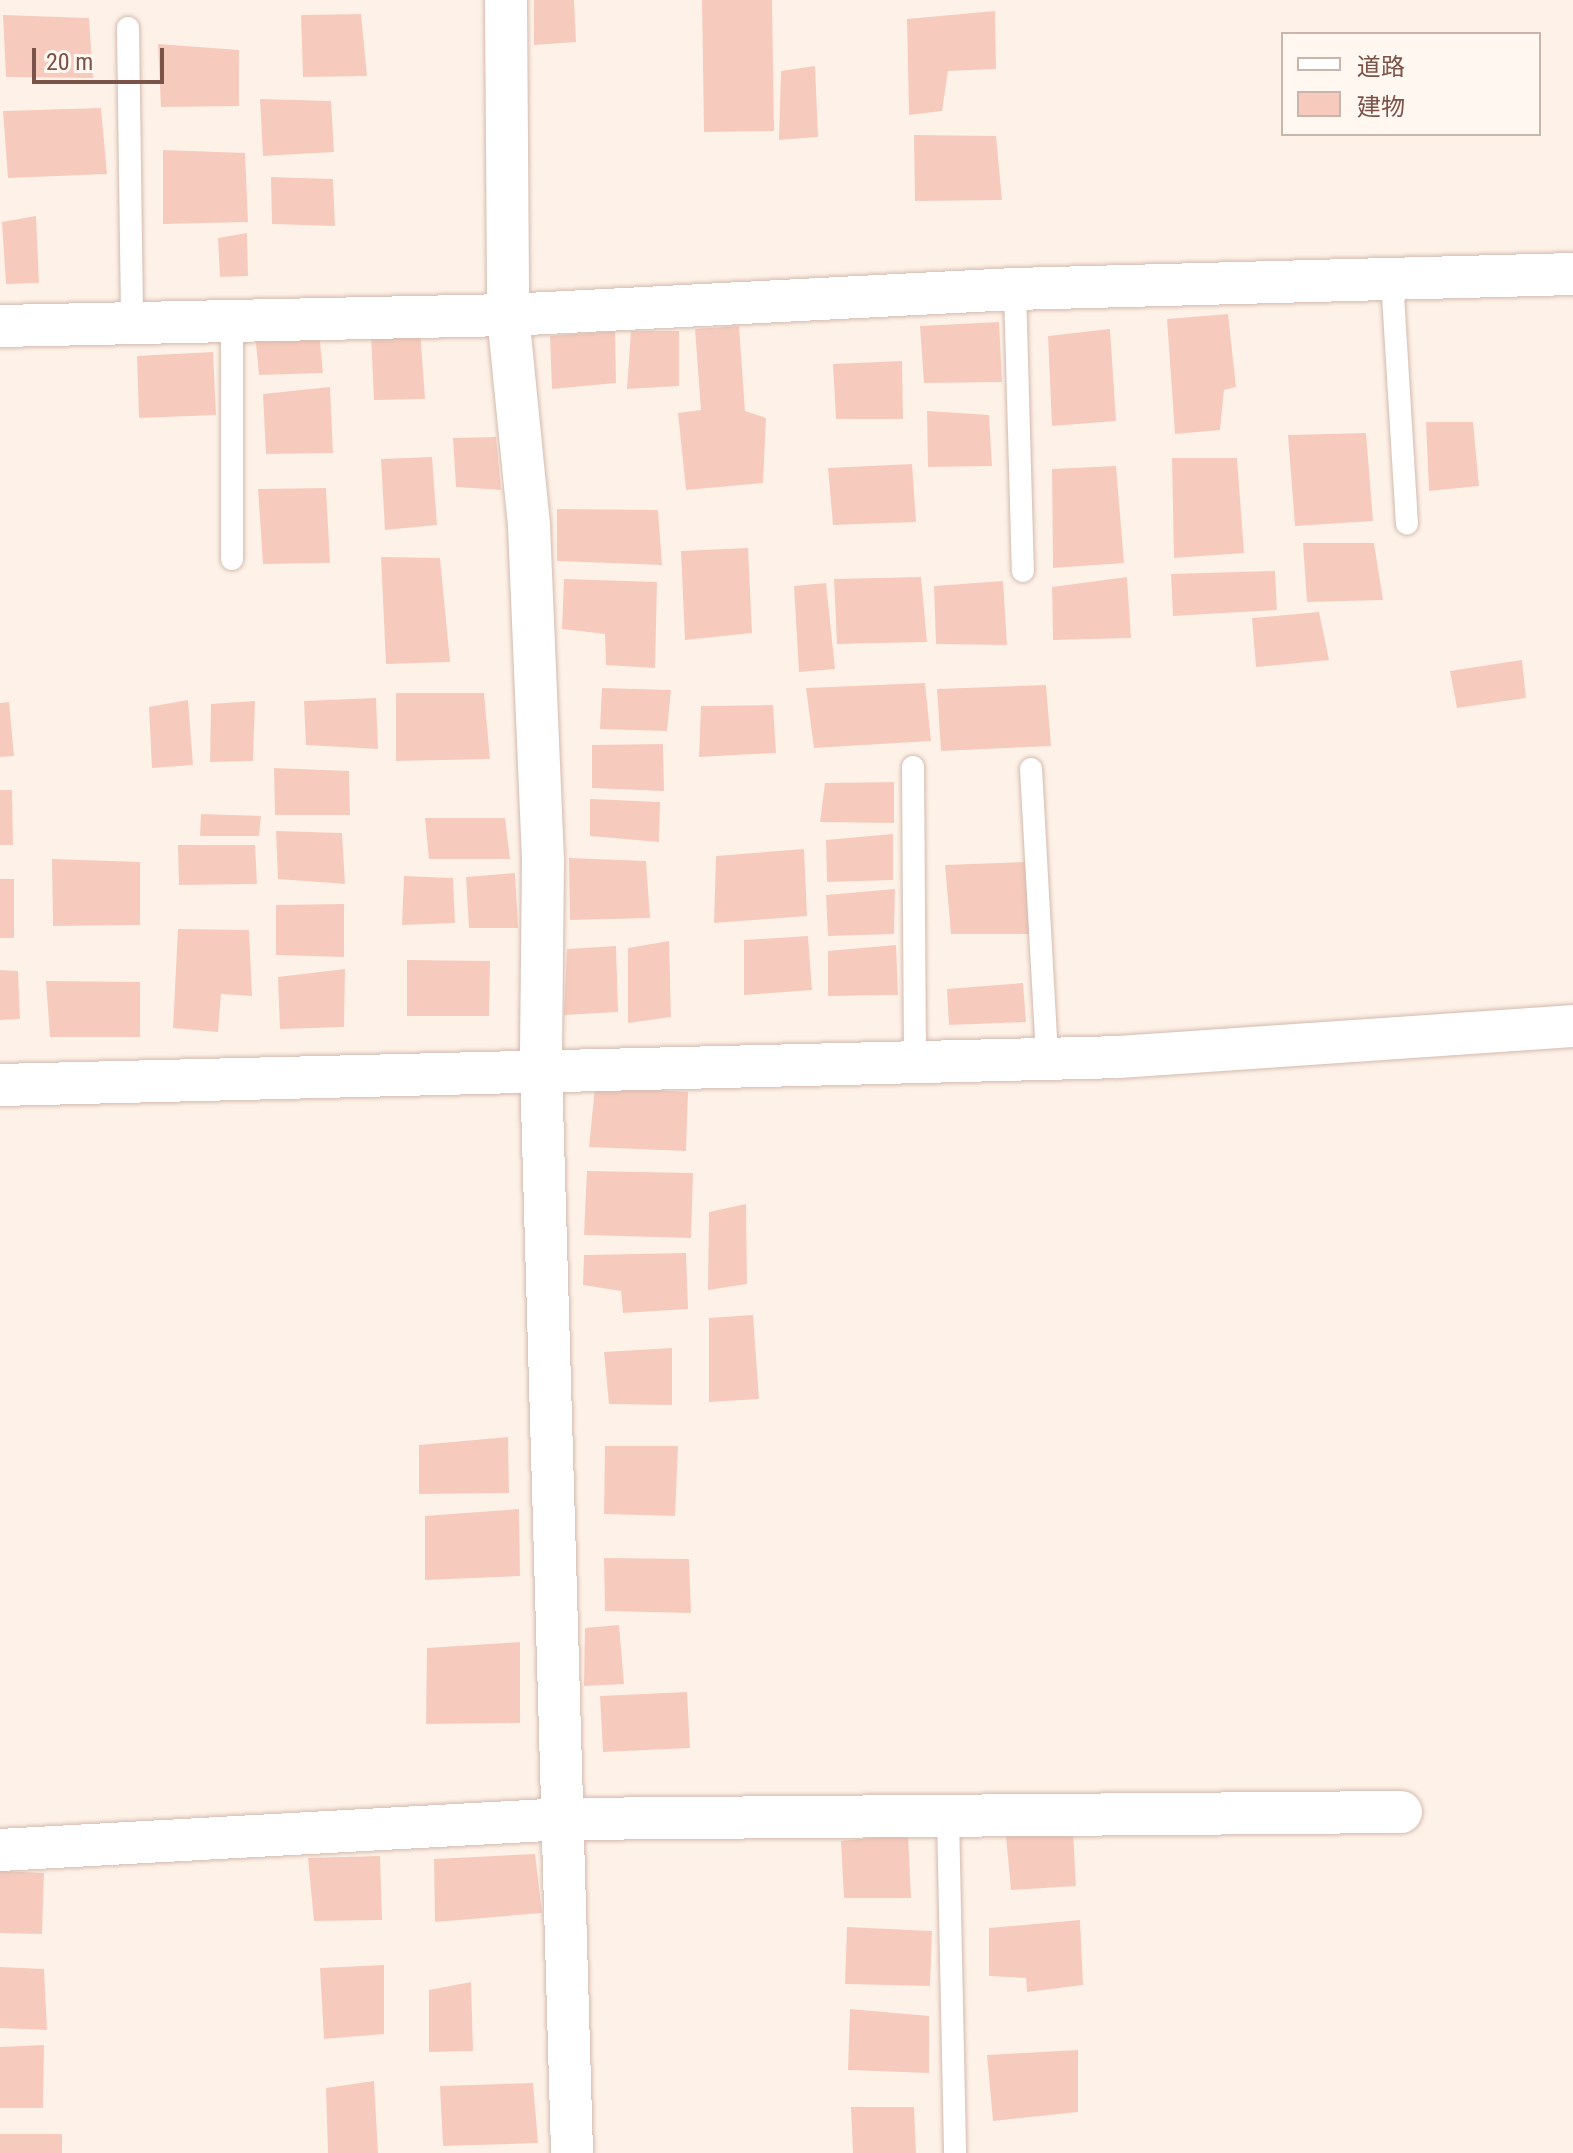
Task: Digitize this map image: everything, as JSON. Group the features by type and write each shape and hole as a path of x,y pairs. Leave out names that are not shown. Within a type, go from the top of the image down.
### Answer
{"street":[{"path":"506,0 508,315 529,526 543,861 541,1069 565,1819 572,2153"},
{"path":"0,326 508,315 1015,289 1573,274"},
{"path":"0,1085 1047,1057 1573,1026"},
{"path":"0,1850 565,1819 1401,1812"}],"lane":[{"path":"128,28 132,324"},
{"path":"1392,279 1407,524"},
{"path":"1015,289 1023,571"},
{"path":"232,321 232,559"},
{"path":"913,767 915,1060"},
{"path":"1031,769 1047,1057"},
{"path":"948,1815 955,2153"}],"building":[{"path":"534,0 574,0 576,42 534,45"},
{"path":"702,0 772,0 774,131 704,132"},
{"path":"995,11 996,69 948,71 942,111 909,115 907,19"},
{"path":"361,14 367,76 303,77 301,15"},
{"path":"3,15 89,18 93,78 6,77"},
{"path":"158,44 239,50 239,106 161,107"},
{"path":"815,66 818,137 779,140 781,71"},
{"path":"260,99 331,101 334,152 263,156"},
{"path":"101,108 107,174 8,178 3,111"},
{"path":"914,135 996,136 1002,200 915,201"},
{"path":"163,150 245,153 248,222 163,224"},
{"path":"271,177 333,179 335,226 272,224"},
{"path":"36,216 39,283 6,284 2,222"},
{"path":"247,233 248,276 220,277 218,238"},
{"path":"1228,314 1236,387 1224,390 1220,430 1175,434 1167,319"},
{"path":"999,322 1002,382 924,383 920,326"},
{"path":"739,326 745,411 766,418 763,483 686,490 678,413 701,410 695,329"},
{"path":"420,329 425,399 374,400 371,334"},
{"path":"1110,329 1116,421 1052,426 1048,336"},
{"path":"319,331 323,373 259,375 255,333"},
{"path":"615,331 616,383 552,389 550,336"},
{"path":"631,331 679,331 679,386 627,389"},
{"path":"213,352 216,415 139,418 137,356"},
{"path":"902,361 903,419 836,419 833,364"},
{"path":"330,387 333,453 266,454 263,394"},
{"path":"927,411 989,415 992,466 928,467"},
{"path":"1426,422 1473,422 1479,486 1429,491"},
{"path":"1366,433 1373,521 1295,526 1288,435"},
{"path":"496,437 501,490 456,487 453,438"},
{"path":"432,457 437,525 385,530 381,459"},
{"path":"1172,458 1237,458 1244,553 1174,558"},
{"path":"912,464 916,522 833,525 828,468"},
{"path":"1116,466 1124,563 1053,568 1052,469"},
{"path":"326,488 330,563 263,564 258,489"},
{"path":"557,509 658,510 662,565 557,561"},
{"path":"1303,543 1374,543 1383,600 1307,602"},
{"path":"748,548 752,633 685,640 681,551"},
{"path":"381,557 440,558 450,662 386,664"},
{"path":"1275,571 1277,610 1173,616 1171,574"},
{"path":"921,577 927,642 837,644 834,579"},
{"path":"1127,577 1131,638 1053,640 1052,587"},
{"path":"564,579 657,582 655,668 606,665 605,634 562,629"},
{"path":"1003,581 1007,645 936,644 934,586"},
{"path":"826,583 835,669 799,672 794,586"},
{"path":"1319,612 1329,660 1256,667 1252,618"},
{"path":"1522,660 1526,698 1457,708 1450,671"},
{"path":"925,683 931,741 814,748 806,688"},
{"path":"1046,685 1051,746 941,751 937,689"},
{"path":"602,688 671,690 667,731 600,729"},
{"path":"396,693 484,693 490,759 396,761"},
{"path":"376,698 378,749 306,745 304,701"},
{"path":"188,700 193,765 152,768 149,707"},
{"path":"255,701 253,761 210,762 211,704"},
{"path":"9,702 14,756 0,757 0,703"},
{"path":"773,705 776,753 699,757 701,706"},
{"path":"663,744 664,791 592,788 592,745"},
{"path":"274,768 349,771 350,815 275,815"},
{"path":"894,782 894,823 820,822 825,783"},
{"path":"0,790 12,790 13,845 0,845"},
{"path":"590,799 660,802 659,842 590,836"},
{"path":"201,814 261,816 259,836 200,836"},
{"path":"425,818 505,818 510,859 429,859"},
{"path":"276,831 342,833 345,884 278,879"},
{"path":"893,834 893,880 827,882 826,840"},
{"path":"178,845 255,845 257,884 179,885"},
{"path":"804,849 807,916 714,923 716,856"},
{"path":"569,858 646,861 650,918 570,920"},
{"path":"52,859 140,862 140,925 53,926"},
{"path":"1026,862 1030,934 951,934 945,865"},
{"path":"515,873 518,928 469,928 466,877"},
{"path":"404,876 453,878 455,923 402,925"},
{"path":"0,879 14,879 14,938 0,938"},
{"path":"895,889 894,934 828,936 826,895"},
{"path":"344,904 344,957 276,955 276,905"},
{"path":"178,929 249,930 252,996 221,994 218,1032 173,1028"},
{"path":"808,936 812,990 744,995 744,940"},
{"path":"669,941 671,1017 628,1023 628,948"},
{"path":"896,945 898,995 828,996 828,951"},
{"path":"616,946 618,1012 564,1015 567,949"},
{"path":"407,960 490,961 489,1016 407,1016"},
{"path":"345,969 344,1027 280,1029 278,977"},
{"path":"0,970 18,971 20,1019 0,1020"},
{"path":"46,981 140,982 140,1037 50,1037"},
{"path":"1023,983 1026,1022 949,1025 947,989"},
{"path":"595,1087 688,1092 686,1151 589,1147"},
{"path":"587,1171 693,1173 691,1238 584,1235"},
{"path":"746,1204 747,1284 708,1290 709,1212"},
{"path":"686,1253 688,1309 623,1313 621,1291 583,1285 584,1255"},
{"path":"753,1315 759,1399 709,1402 709,1318"},
{"path":"672,1348 672,1405 609,1404 604,1352"},
{"path":"508,1437 509,1493 419,1494 419,1445"},
{"path":"605,1446 678,1446 675,1516 604,1514"},
{"path":"519,1509 520,1576 425,1580 425,1516"},
{"path":"604,1558 689,1559 691,1613 605,1611"},
{"path":"619,1625 624,1684 584,1686 585,1628"},
{"path":"520,1642 520,1723 426,1724 427,1648"},
{"path":"687,1692 690,1748 603,1752 600,1696"},
{"path":"1073,1831 1076,1886 1011,1890 1006,1836"},
{"path":"908,1834 911,1898 844,1898 841,1841"},
{"path":"535,1854 542,1913 435,1922 434,1859"},
{"path":"380,1856 382,1920 314,1921 308,1858"},
{"path":"0,1871 44,1873 42,1934 0,1933"},
{"path":"1080,1920 1083,1985 1027,1992 1026,1978 989,1976 989,1928"},
{"path":"847,1927 932,1931 930,1986 845,1984"},
{"path":"384,1965 384,2034 324,2039 320,1968"},
{"path":"0,1967 44,1969 47,2030 0,2028"},
{"path":"471,1982 473,2051 429,2052 429,1990"},
{"path":"850,2009 929,2016 929,2073 848,2070"},
{"path":"44,2045 43,2108 0,2108 0,2047"},
{"path":"1078,2050 1078,2112 993,2121 987,2055"},
{"path":"374,2081 378,2153 328,2153 326,2088"},
{"path":"533,2083 538,2143 443,2146 440,2086"},
{"path":"851,2107 914,2107 916,2153 853,2153"},
{"path":"0,2134 62,2134 62,2153 0,2153"}]}
